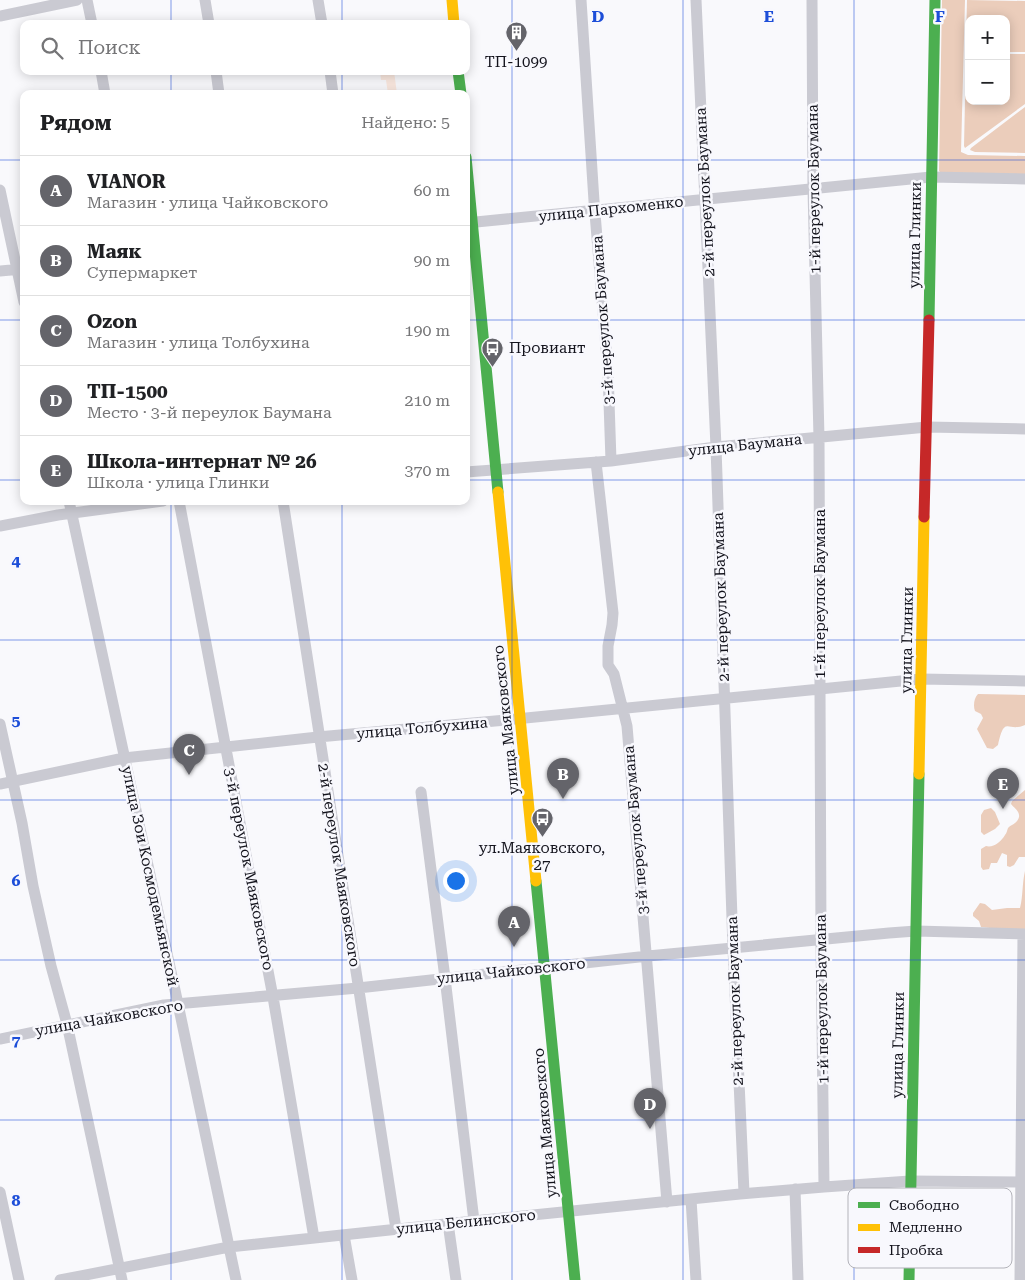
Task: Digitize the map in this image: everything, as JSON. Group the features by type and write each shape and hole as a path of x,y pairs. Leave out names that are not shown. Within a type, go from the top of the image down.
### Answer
{"street":[{"path":"0,16 77,0"},
{"path":"88,0 91,20"},
{"path":"205,0 208,20"},
{"path":"318,0 321,20"},
{"path":"452,0 454,20"},
{"name":"3-й переулок Баумана","path":"581,0 608,372 611,461"},
{"name":"2-й переулок Баумана","path":"696,0 716,447 733,948 744,1193"},
{"name":"1-й переулок Баумана","path":"812,0 813,189 819,438 824,1187"},
{"name":"улица Глинки","path":"910,1188 935,0"},
{"path":"101,75 104,90"},
{"path":"217,75 218,90"},
{"path":"331,75 332,90"},
{"path":"458,75 460,90"},
{"name":"улица Пархоменко","path":"470,223 931,177 1025,179"},
{"path":"0,190 20,269 0,271"},
{"name":"улица Маяковского","path":"470,232 546,968 575,1280"},
{"name":"улица Баумана","path":"470,472 611,461 716,447 927,427 1025,429"},
{"name":"3-й переулок Баумана","path":"596,462 612,613 608,665 614,674 627,726 648,956 667,1202"},
{"name":"улица Зои Космодемьянской","path":"70,505 236,1280"},
{"path":"0,526 72,513 133,505"},
{"name":"3-й переулок Маяковского","path":"180,505 273,997 314,1238"},
{"name":"2-й переулок Маяковского","path":"284,505 318,737 396,1229"},
{"name":"улица Толбухина","path":"0,784 124,758 318,737 521,719 921,679 1025,681"},
{"path":"0,724 47,948 67,1024 122,1280"},
{"path":"421,792 474,1221"},
{"name":"улица Чайковского","path":"0,1038 178,1004 273,997 648,956 916,931 1024,934"},
{"path":"1020,1280 1024,1182 1024,934"},
{"name":"улица Белинского","path":"60,1280 229,1247 744,1193 910,1181 1024,1182"},
{"path":"795,1190 798,1280"},
{"path":"0,1192 19,1280"},
{"path":"691,1199 696,1280"},
{"path":"448,1224 456,1280"},
{"path":"344,1235 352,1280"}],"shaded area":[{"path":"942,0 965,0 961,152 968,155 1025,156 1025,178 941,173 939,171"},
{"path":"967,0 1025,1 1025,52 1010,52 1010,15 967,15"},
{"path":"1010,54 1025,54 1025,104 965,148 964,146 965,100 965,105 1010,105"},
{"path":"380,75 395,75 396,90 387,90 386,80 381,80"},
{"path":"1025,107 1025,153 975,152 970,150 971,148"},
{"path":"978,694 1025,695 1025,725 1005,727 998,745 993,749 987,748 977,729 983,718 974,709"},
{"path":"1025,790 1025,857 1019,857 1014,865 1010,867 1007,866 1007,855 1002,853 997,863 991,863 989,869 983,870 981,867 981,849 999,842 1006,834 1008,828 1017,821 1019,813 1011,804"},
{"path":"991,808 995,812 1000,824 984,835 981,832 981,815 984,810"},
{"path":"1025,871 1025,932 981,927 979,921 973,916 980,903 985,904 992,910 1020,908"}],"traffic: fast":[{"path":"929,320 935,0"},
{"path":"459,75 460,90"},
{"path":"470,199 498,492"},
{"path":"911,1188 919,774"},
{"path":"536,881 575,1280"},
{"path":"909,1268 909,1280"}],"traffic: slow":[{"path":"452,0 454,20"},
{"path":"498,492 536,881"},
{"path":"919,774 924,517"}],"traffic: jam":[{"path":"924,517 929,320"}],"place":[{"name":"ТП-1099","path":"516,52"},
{"name":"Провиант","path":"493,367"},
{"name":"Ozon","path":"189,775"},
{"name":"Маяк","path":"563,799"},
{"name":"Школа-интернат № 26","path":"1003,809"},
{"name":"ул.Маяковского, 27","path":"542,838"},
{"name":"VIANOR","path":"514,947"},
{"name":"ТП-1500","path":"650,1129"}]}
